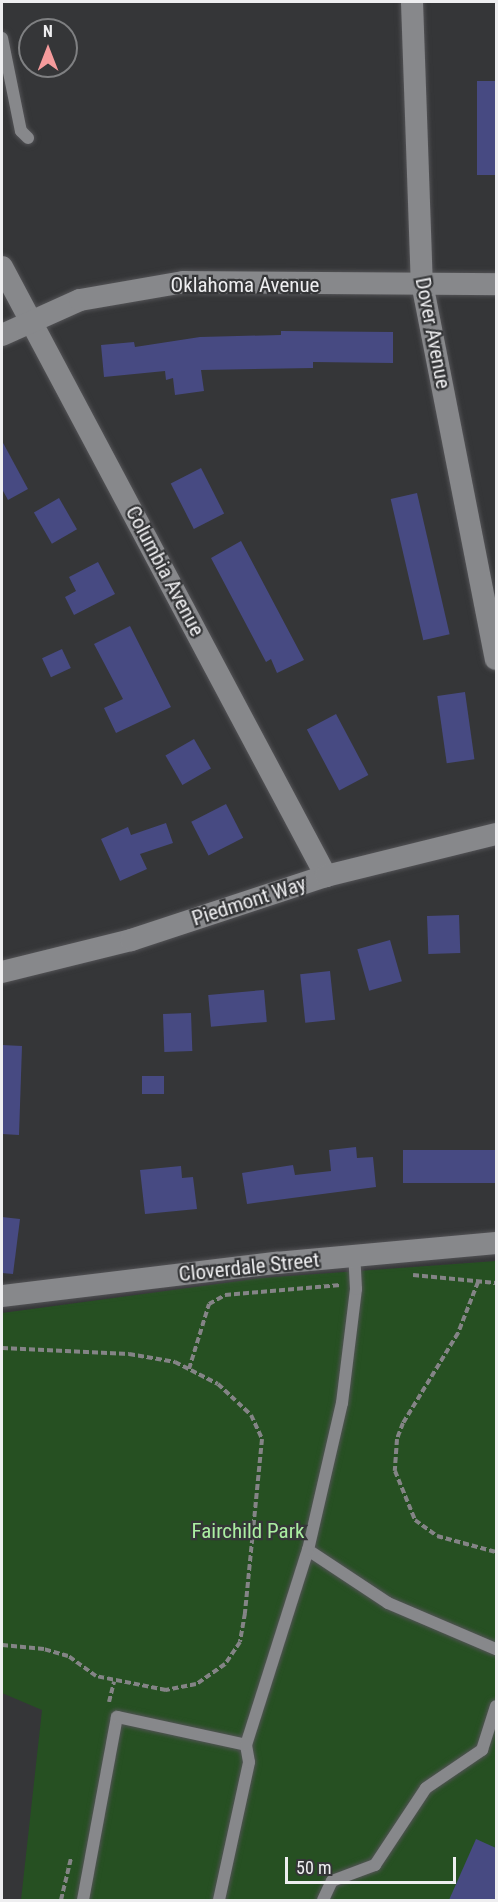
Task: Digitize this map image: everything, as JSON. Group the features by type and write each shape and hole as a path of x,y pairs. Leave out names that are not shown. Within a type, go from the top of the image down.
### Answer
{"street":[{"name":"Dover Avenue","path":"412,2 422,284 496,659"},
{"name":"Columbia Avenue","path":"2,267 326,876"},
{"name":"Oklahoma Avenue","path":"2,335 98,295 184,282 496,284"},
{"name":"Piedmont Way","path":"2,972 131,940 326,876 496,834"},
{"name":"Cloverdale Street","path":"2,1296 354,1256 496,1243"}],"lane":[{"path":"2,38 21,131 28,138"},
{"path":"219,1900 249,1762 246,1745 308,1550 342,1403 356,1283 354,1256"},
{"path":"308,1550 388,1603 496,1649"},
{"path":"323,1900 332,1881 375,1864 426,1788 482,1750 496,1706"},
{"path":"83,1900 117,1718 246,1745"}],"path":[{"path":"406,1275 496,1283"},
{"path":"478,1282 458,1333 403,1423 397,1438 395,1471 415,1520 436,1536 496,1552"},
{"path":"189,1369 203,1312 225,1295 356,1283"},
{"path":"2,1348 129,1354 175,1362 218,1384 251,1414 262,1438 245,1613 240,1642 225,1665 196,1684 166,1690 96,1676 68,1656 44,1649 2,1645"}],"green space":[{"name":"Fairchild Park","path":"496,1261 496,1900 21,1900 42,1710 2,1693 2,1313 261,1278"}],"building":[{"path":"477,81 496,81 496,175 477,175"},
{"path":"281,331 393,332 393,363 313,362 313,368 201,370 204,391 175,395 173,378 166,380 165,371 104,377 101,345 134,342 135,347 200,337 281,335"},
{"path":"2,441 28,489 8,500 2,489"},
{"path":"201,468 224,513 194,529 171,483"},
{"path":"417,493 450,634 423,640 391,499"},
{"path":"59,498 77,529 52,544 34,512"},
{"path":"241,541 304,660 277,673 271,659 266,662 211,558"},
{"path":"98,562 115,594 74,615 65,597 76,591 69,577"},
{"path":"130,626 171,707 116,733 104,708 123,699 94,644"},
{"path":"62,649 71,668 51,677 42,658"},
{"path":"465,692 474,759 447,763 437,696"},
{"path":"336,714 368,775 339,790 307,729"},
{"path":"194,739 211,768 182,785 165,756"},
{"path":"226,804 243,838 209,856 191,822"},
{"path":"166,823 173,843 140,854 147,869 120,881 101,839 128,827 131,835"},
{"path":"459,915 460,953 428,954 427,916"},
{"path":"390,940 402,981 369,991 357,949"},
{"path":"330,971 335,1020 305,1023 300,974"},
{"path":"264,990 267,1022 211,1027 208,995"},
{"path":"191,1013 192,1051 164,1052 163,1014"},
{"path":"2,1045 22,1046 19,1135 2,1134"},
{"path":"142,1076 164,1076 164,1094 142,1094"},
{"path":"356,1147 357,1158 373,1157 376,1187 247,1204 242,1173 293,1165 295,1175 331,1171 329,1150"},
{"path":"403,1150 496,1150 496,1183 403,1183"},
{"path":"181,1166 182,1178 193,1177 197,1209 145,1214 140,1170"},
{"path":"2,1217 20,1219 13,1274 2,1273"},
{"path":"476,1839 496,1848 496,1900 449,1900"}]}
